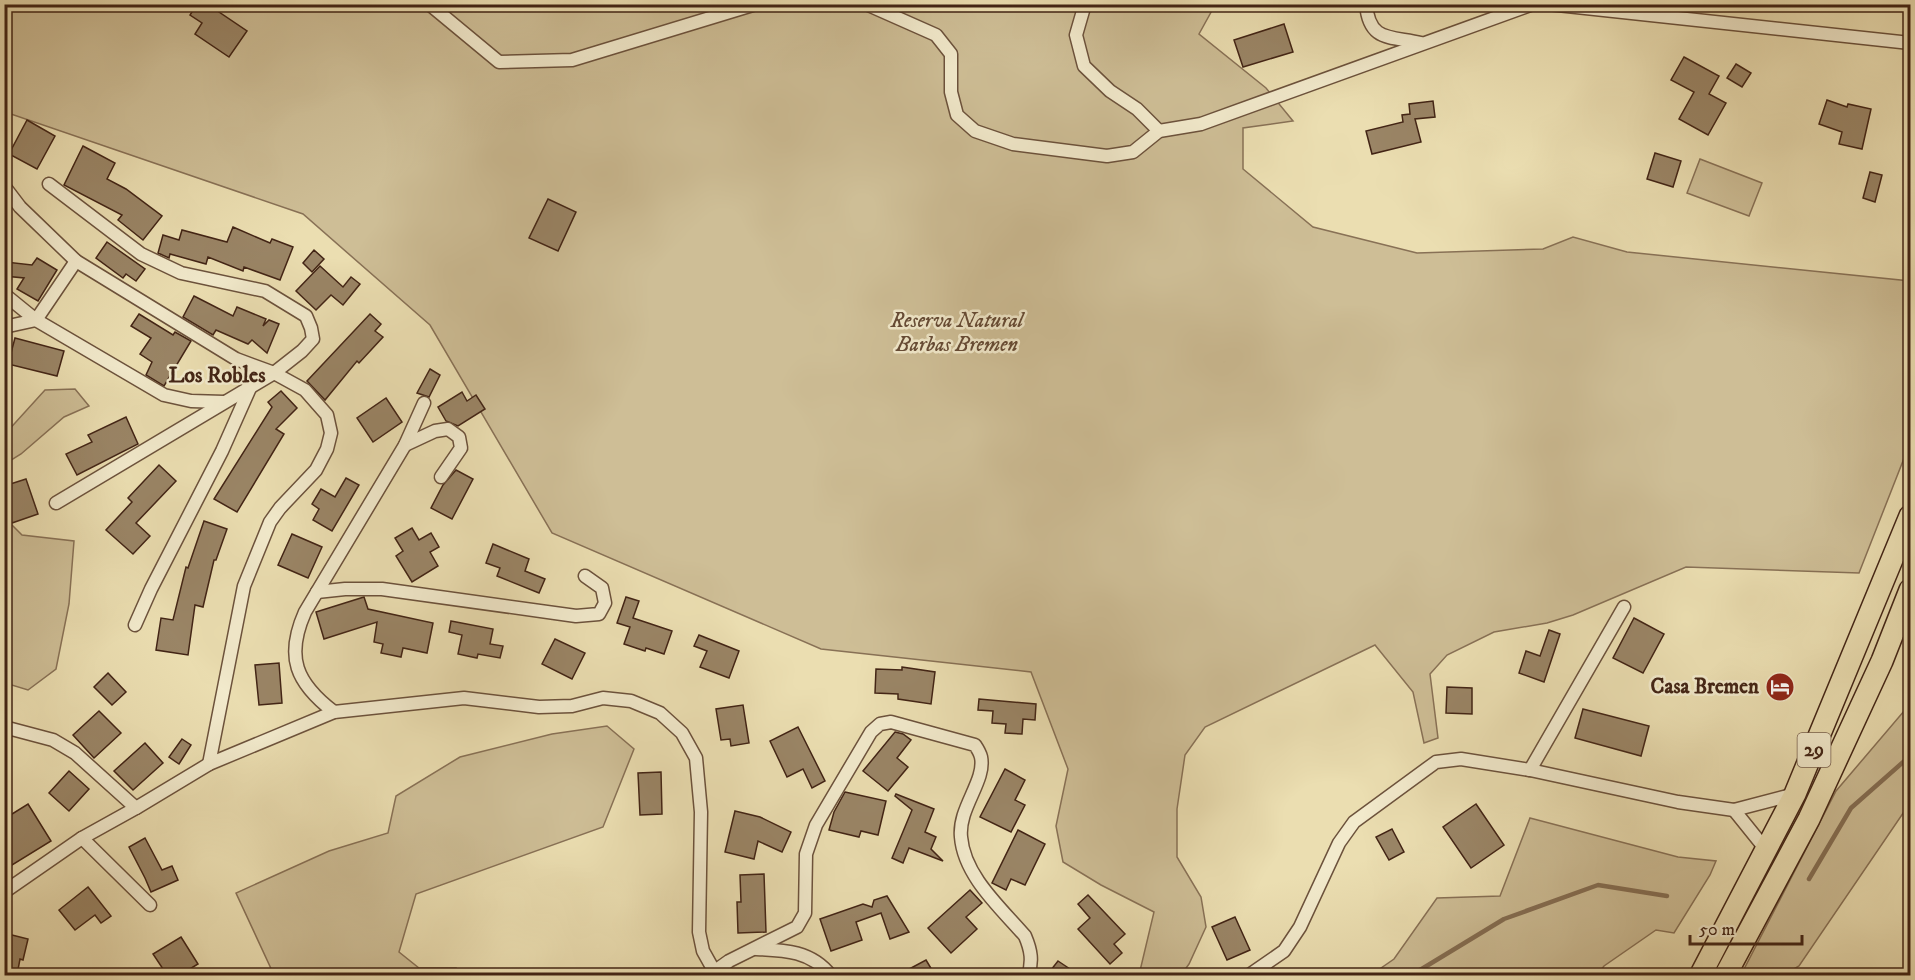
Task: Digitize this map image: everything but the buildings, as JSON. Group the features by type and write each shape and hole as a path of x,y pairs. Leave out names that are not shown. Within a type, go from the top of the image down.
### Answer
{"highway":[{"name":"29","path":"1700,975 1796,795 1911,516"},
{"name":"29","path":"1725,975 1809,819 1882,661 1911,590"}],"street":[{"path":"429,4 499,62 572,60 756,4"},
{"path":"866,4 936,35 951,54 951,92 957,115 975,131 1013,144 1107,156 1133,152 1159,130 1201,124 1533,4"},
{"path":"1085,4 1076,35 1084,66 1110,91 1137,109 1159,130"},
{"path":"1366,4 1369,26 1378,34 1422,43"},
{"path":"1548,4 1911,43"},
{"path":"49,184 141,254 181,273 265,291 306,316 313,339 302,351 274,373 57,503"},
{"path":"4,186 21,207 76,261 236,359 274,373 305,390 327,415 331,433 316,471 280,508 270,522 244,586 209,764"},
{"path":"4,327 36,320 76,261"},
{"path":"4,294 36,320 164,394 191,401 226,402"},
{"path":"135,625 155,579 222,451 250,388"},
{"path":"334,712 317,699 305,684 297,668 296,631 317,591 405,445 424,403"},
{"path":"405,445 435,431 448,429 459,437 461,448 441,477"},
{"path":"317,591 345,588 382,589 576,616 599,614 605,603 603,588 585,576"},
{"path":"1530,770 1624,608"},
{"path":"4,894 82,838 209,764 334,712 464,698 539,706 573,706 603,698 631,701 660,713 682,734 696,758 701,812 699,932 704,951 716,973 729,961 797,927 805,913 806,854 816,825 871,732 880,723 891,722 975,745 981,757 981,772 961,821 961,838 972,872 1025,936 1031,949 1032,964 1028,975"},
{"path":"4,727 54,740 68,749 136,808"},
{"path":"4,739 20,732"},
{"path":"1248,975 1284,951 1300,927 1339,843 1354,822 1436,762 1461,759 1530,770 1678,802 1734,810 1796,795"},
{"path":"1734,810 1767,850"},
{"path":"82,838 150,905"},
{"path":"754,949 792,951 811,957 831,975"}],"green space":[{"name":"Reserva Natural Barbas Bremen","path":"5,5 1215,5 1199,34 1266,88 1293,121 1243,128 1243,169 1313,227 1417,253 1543,249 1573,237 1627,252 1910,281 1910,443 1859,573 1686,567 1573,615 1547,623 1494,632 1447,655 1430,674 1438,738 1424,743 1413,692 1375,645 1205,727 1185,755 1177,809 1177,857 1201,897 1206,927 1189,964 1181,975 1139,975 1154,912 1101,885 1063,862 1056,826 1068,769 1031,672 821,649 552,533 430,325 303,214 5,112"},
{"path":"1700,159 1762,183 1749,216 1687,193"},
{"path":"75,389 89,406 64,417 21,454 5,464 5,434 45,390"},
{"path":"5,518 22,535 74,541 69,604 56,669 28,690 5,683"},
{"path":"1910,704 1910,803 1799,966 1784,975 1741,975 1836,791"},
{"path":"607,726 634,749 603,827 416,894 399,952 419,968 456,968 455,975 274,975 236,893 329,851 388,833 396,796 460,757 552,734"},
{"path":"1530,818 1678,857 1716,861 1710,875 1674,933 1656,930 1604,966 1597,975 1371,975 1394,959 1437,898 1500,896"}],"waterway":[{"path":"1809,879 1851,808 1910,756"},
{"path":"1415,976 1420,970 1504,919 1598,885 1667,896"}],"place":[{"name":"Casa Bremen","path":"1780,687"}],"district":[{"name":"Los Robles","path":"217,375"}]}
